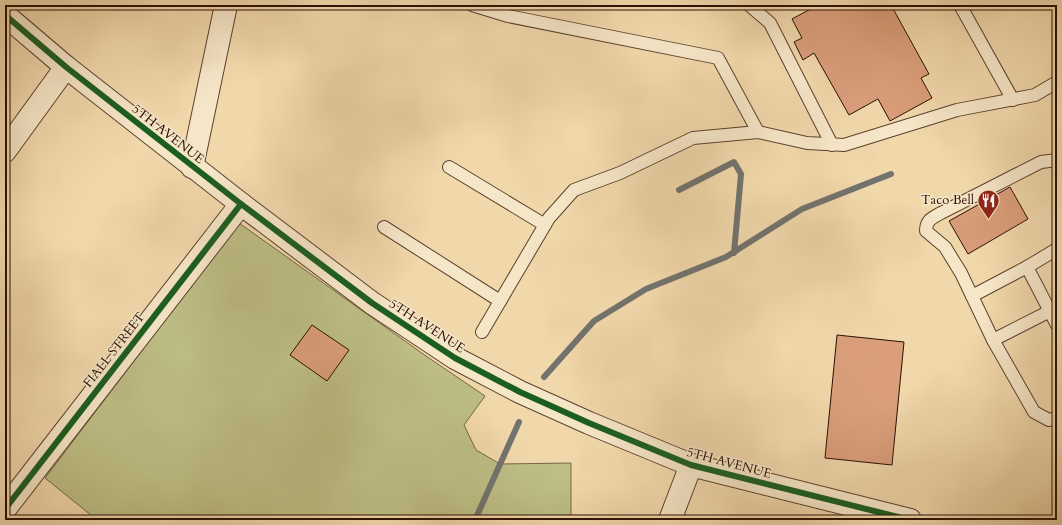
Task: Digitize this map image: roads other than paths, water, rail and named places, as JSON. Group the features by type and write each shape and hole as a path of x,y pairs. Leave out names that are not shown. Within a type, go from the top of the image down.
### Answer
{"street":[{"path":"192,167 226,5"},
{"name":"5TH AVENUE","path":"5,15 66,67 240,204 372,302 455,358 527,395 589,423 691,465 910,520"},
{"path":"5,151 66,67"},
{"name":"FIALL STREET","path":"5,509 240,204"},
{"name":"5TH AVENUE","path":"670,520 691,465"}],"lane":[{"path":"472,5 509,11 718,58 758,132"},
{"path":"749,5 770,23 832,145"},
{"path":"960,5 1012,100"},
{"path":"482,332 549,218 574,190 620,173 692,138 758,132 807,143 844,145 957,110 1035,95 1057,82"},
{"path":"1057,160 1042,162 941,213 932,218 926,225 926,231 945,247 961,273 993,340 1034,412 1049,420 1057,418"},
{"path":"449,167 545,225"},
{"path":"384,227 500,301"},
{"path":"972,296 1057,249"},
{"path":"1026,267 1054,309 1057,325"},
{"path":"993,340 1054,309"}],"waterway":[{"path":"679,190 734,162 741,174 734,253"},
{"path":"544,377 594,321 646,289 726,257 802,209 891,174"},
{"path":"475,520 519,422"}],"place":[{"name":"Taco Bell","path":"989,220"}]}
